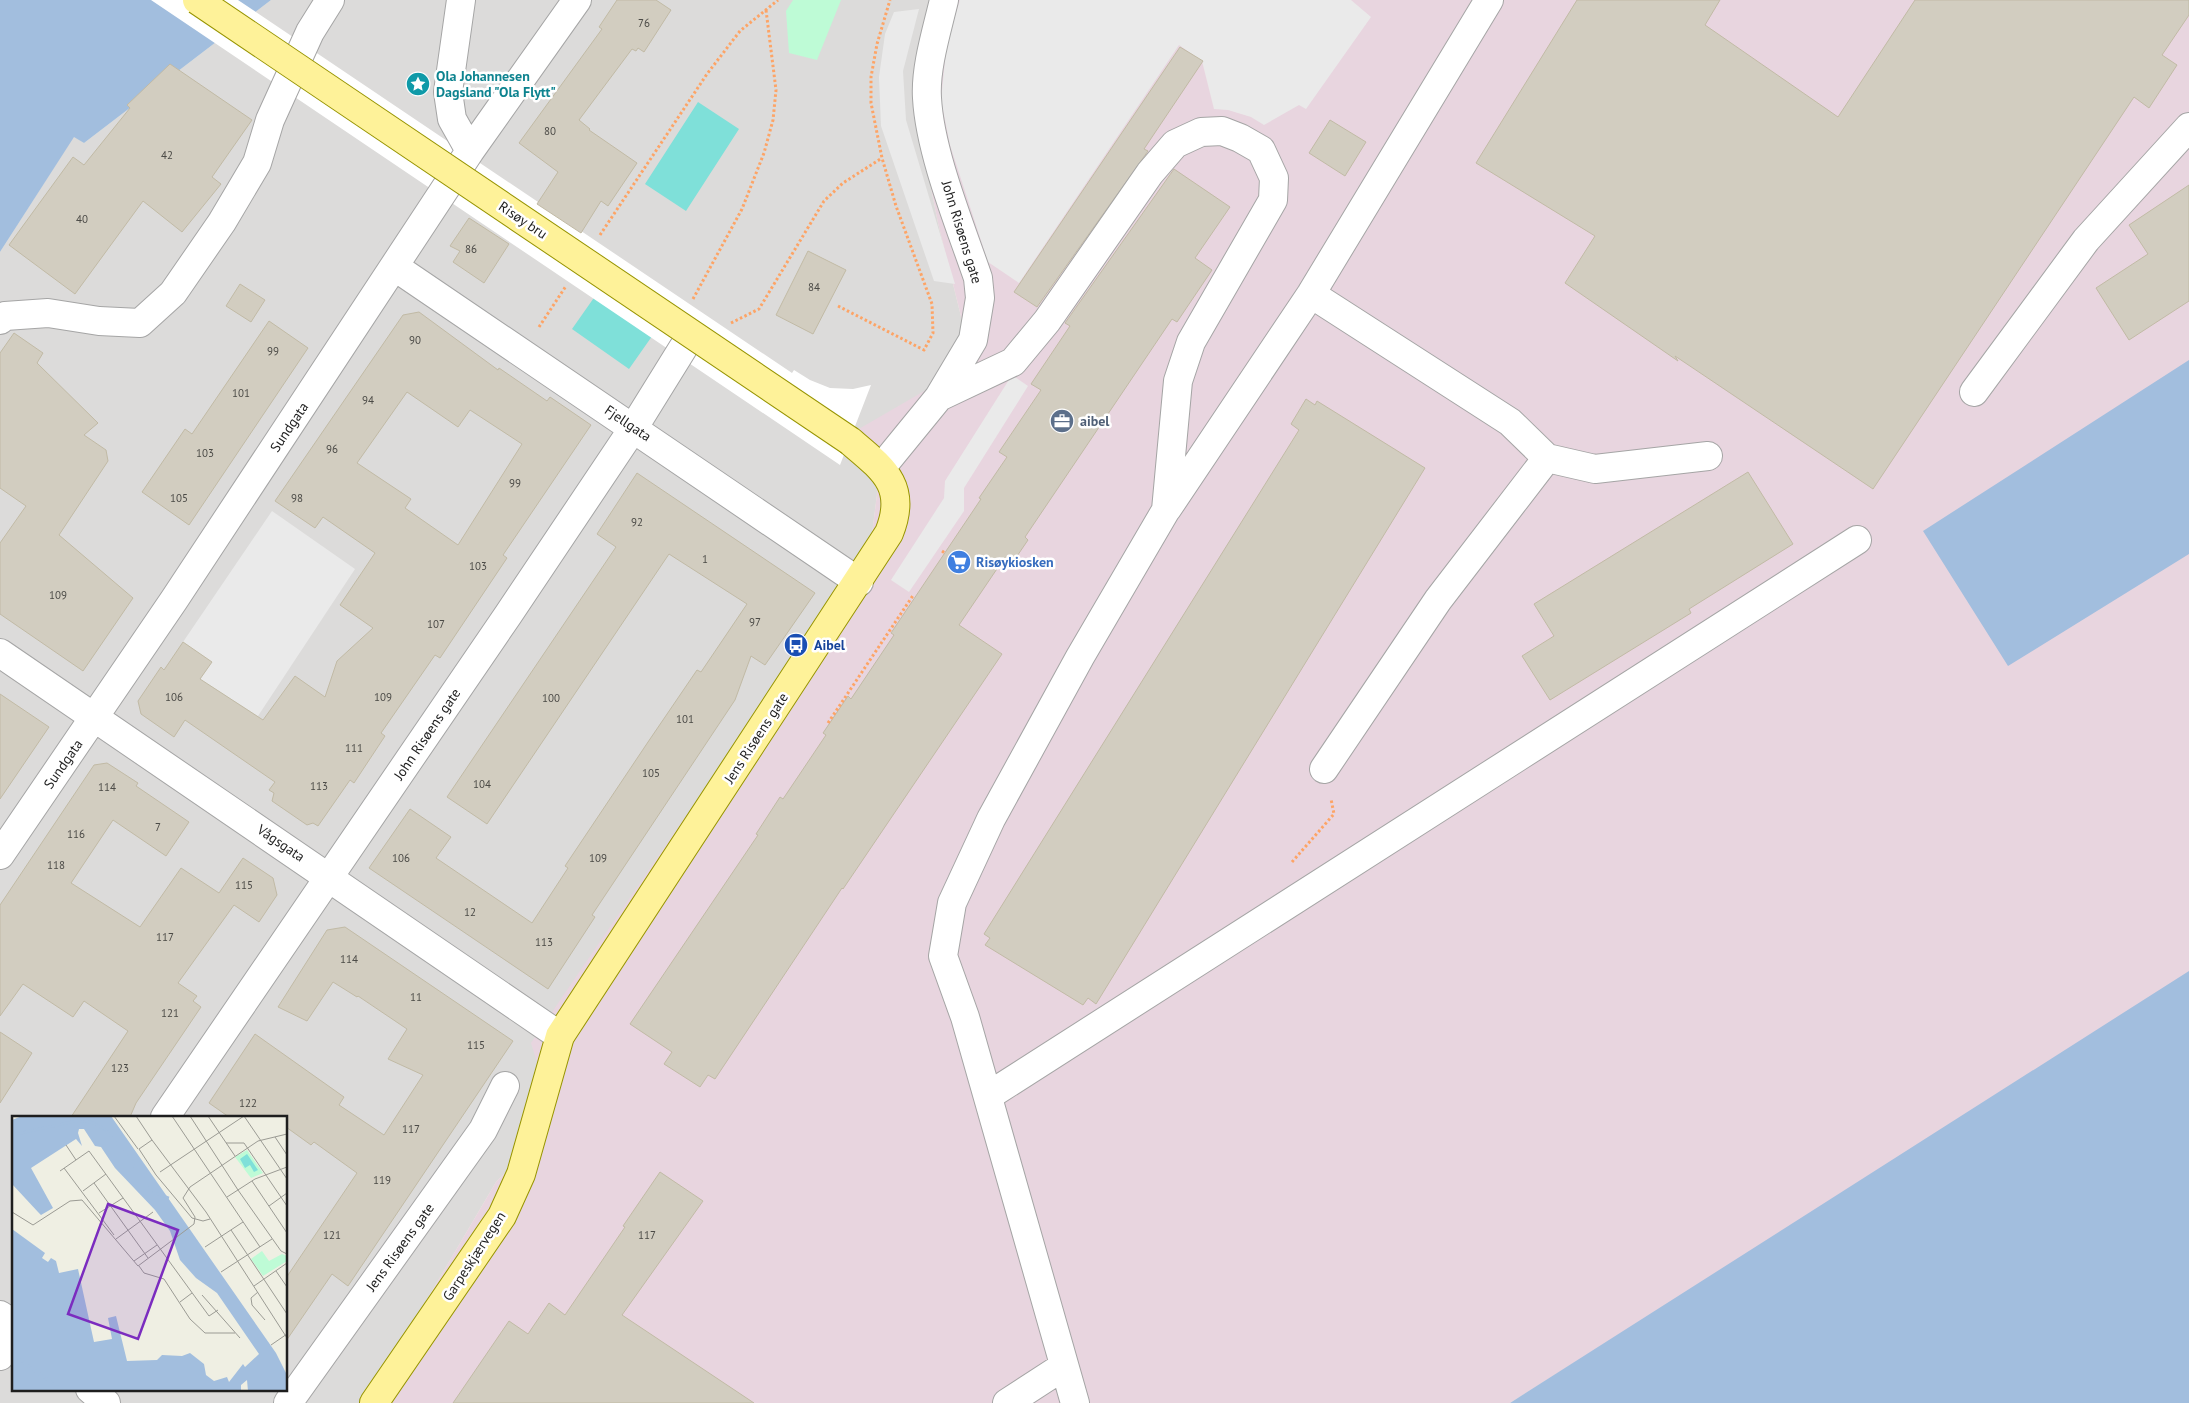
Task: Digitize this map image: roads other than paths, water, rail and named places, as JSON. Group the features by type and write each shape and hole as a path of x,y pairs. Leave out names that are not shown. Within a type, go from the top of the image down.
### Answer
{"main road":[{"name":"Risøy bru","path":"197,0 850,441"},
{"name":"Jens Risøens gate","path":"560,1036 890,533 896,510 896,497 892,482 881,468 850,441"},
{"name":"Garpeskjærvegen","path":"374,1403 502,1216 521,1174 560,1036"}],"street":[{"path":"0,320 5,316 48,313 140,323 173,293 222,222 257,163 270,120 310,32 330,0"},
{"path":"461,0 448,92 452,119 470,150"},
{"name":"Sundgata","path":"0,855 96,717 395,267 470,150 577,0"},
{"name":"John Risøens gate","path":"881,468 939,397 973,340 980,298 978,278 934,144 927,97 933,45 944,0"},
{"path":"1075,1403 965,1016 943,956 952,903 1000,802 1080,657 1166,510 1311,294 1489,0"},
{"path":"1974,392 2086,240 2189,127"},
{"path":"939,397 1013,362 1047,321 1150,173 1175,144 1201,132 1222,131 1240,138 1261,150 1274,178 1273,200 1191,342 1178,381 1166,510"},
{"name":"Fjellgata","path":"395,267 634,427 859,582"},
{"path":"1311,294 1510,422 1547,458 1595,469 1708,456"},
{"name":"John Risøens gate","path":"166,1116 331,877 634,427 683,348"},
{"path":"1324,769 1438,600 1547,458"},
{"path":"988,1096 1857,540"},
{"name":"Vågsgata","path":"0,653 331,877 560,1036"},
{"name":"Jens Risøens gate","path":"288,1403 483,1130 505,1086"},
{"path":"0,1315 12,1323"},
{"path":"0,1356 12,1338"},
{"path":"1007,1403 1064,1366"},
{"path":"91,1390 106,1403"}],"place":[{"name":"Ola Johannesen Dagsland \"Ola Flytt\"","path":"418,84"},
{"name":"aibel","path":"1062,421"},
{"name":"Risøykiosken","path":"959,562"},
{"name":"Aibel","path":"796,645"}]}
